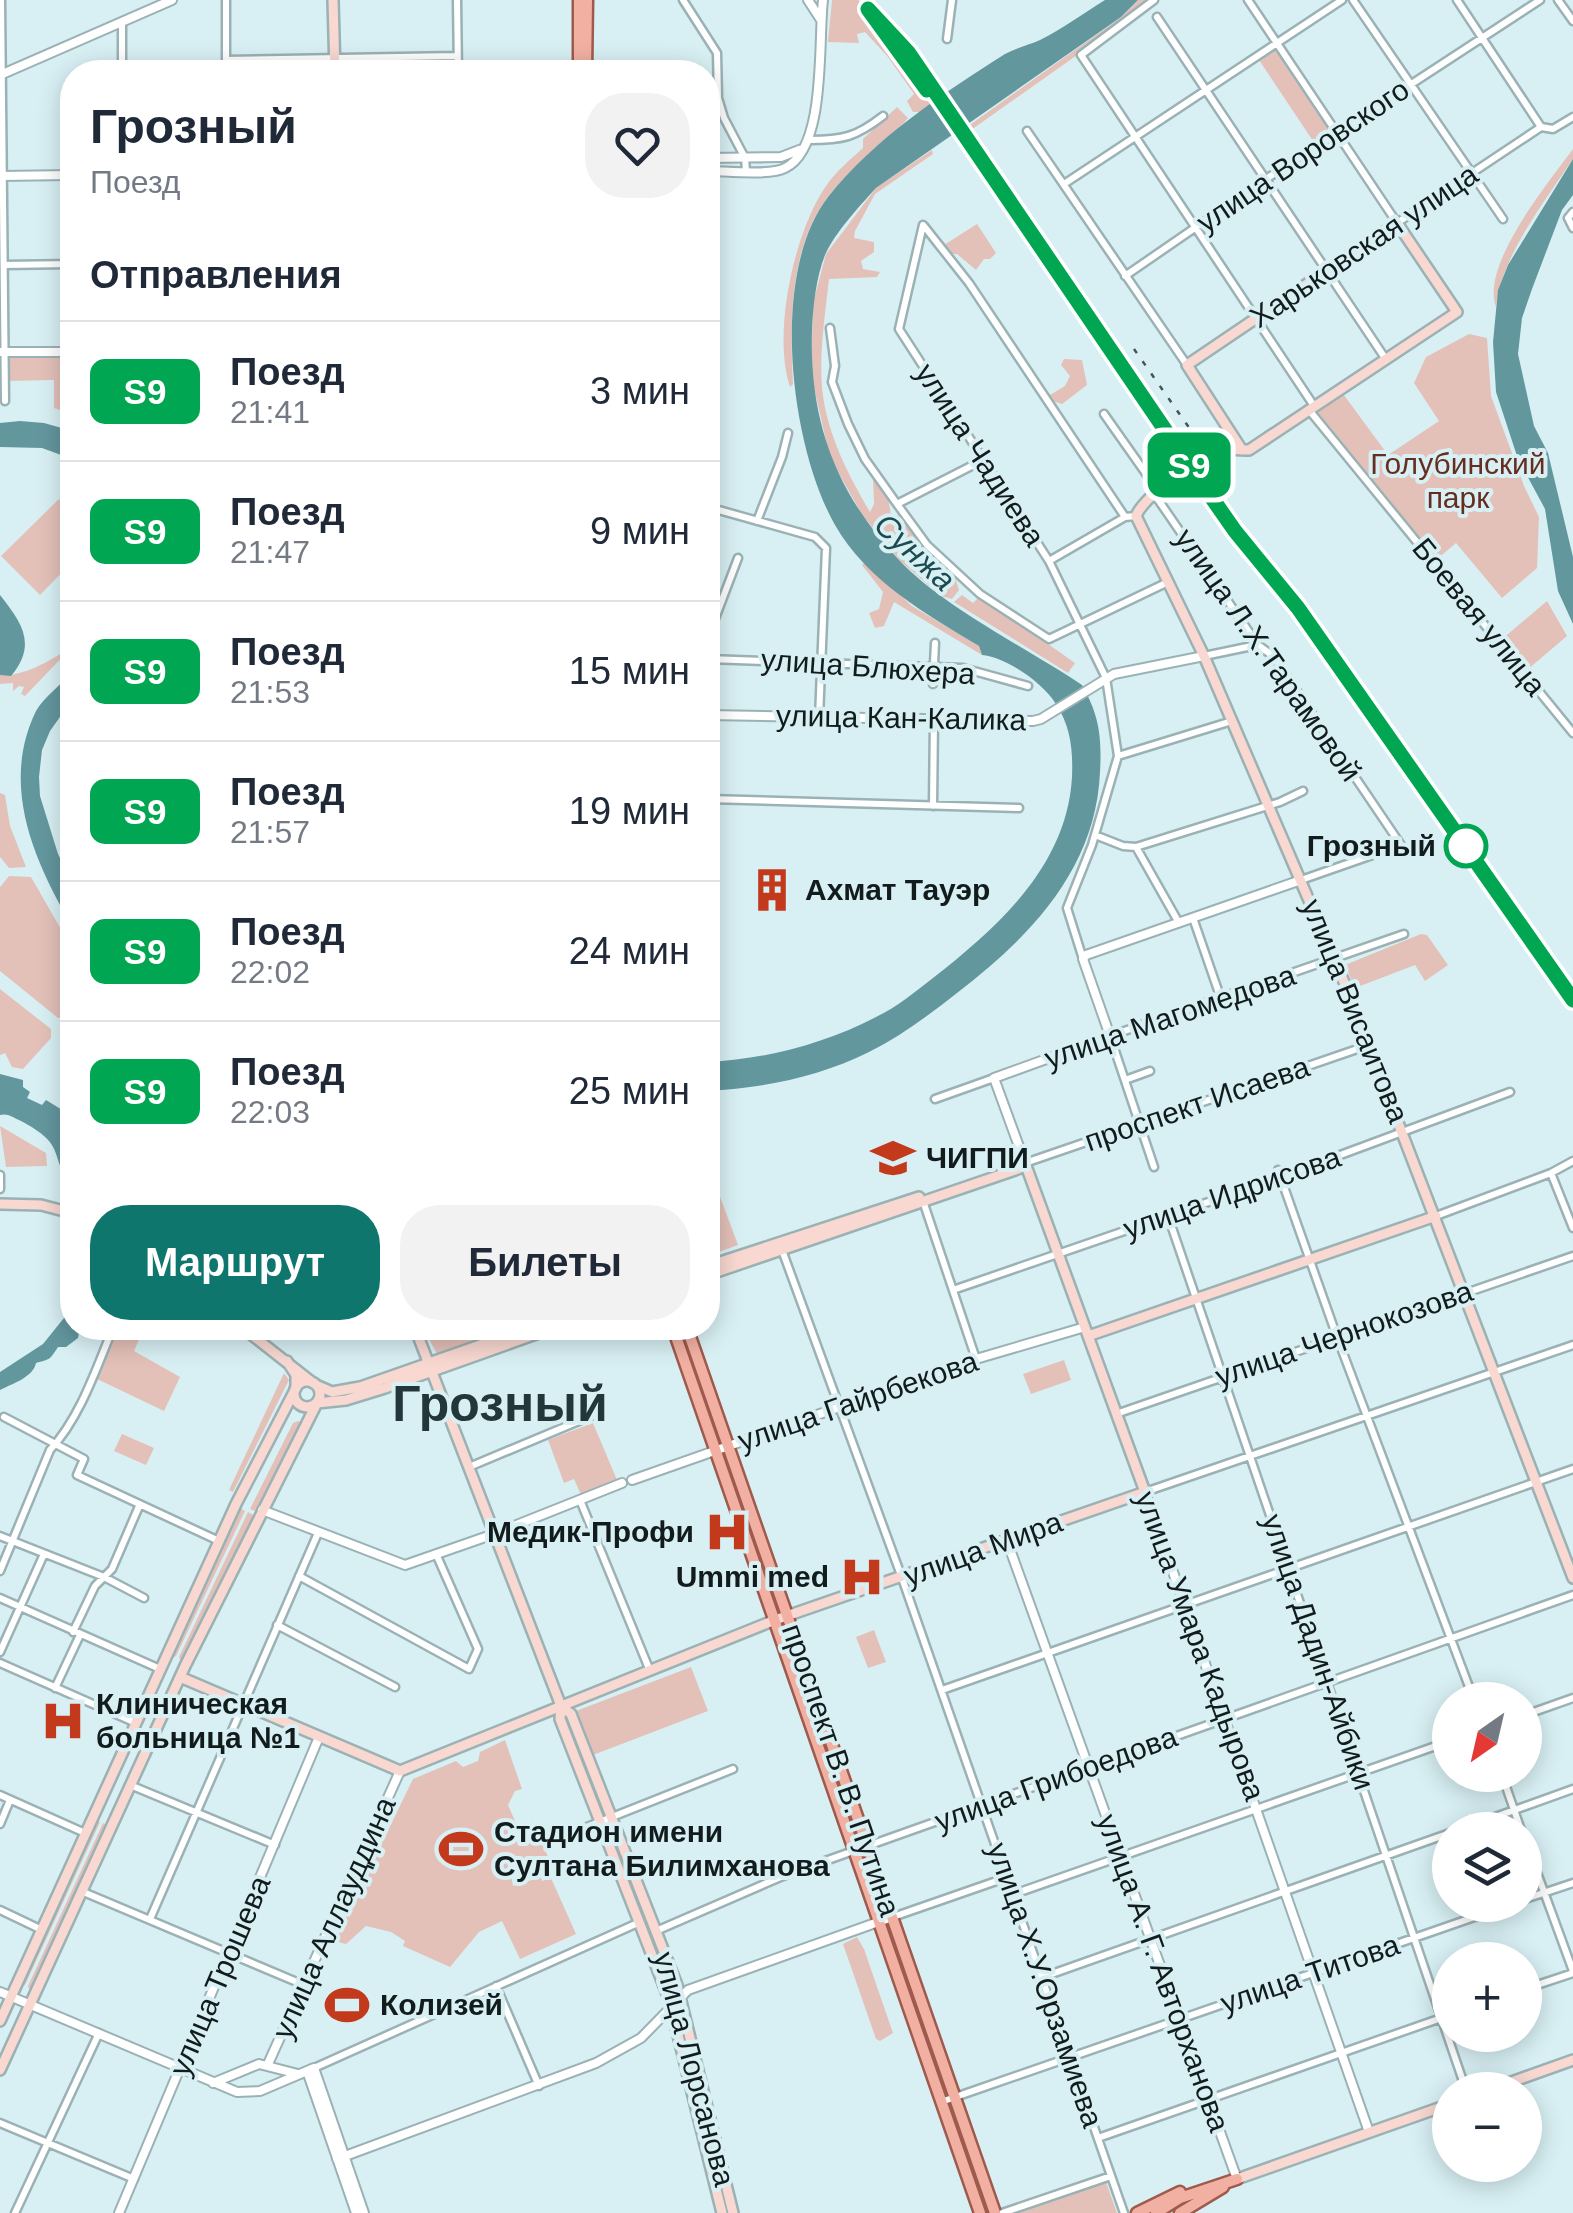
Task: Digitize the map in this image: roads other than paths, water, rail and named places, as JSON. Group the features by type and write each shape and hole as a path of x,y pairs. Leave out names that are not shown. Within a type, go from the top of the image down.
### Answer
{"main road":[{"path":"333,0 334,58"},
{"path":"582,60 583,0"},
{"path":"1130,517 1156,492 1208,456 1256,445 1456,312 1397,223"},
{"name":"Харьковская улица","path":"1187,364 1397,223"},
{"path":"1187,364 1242,450"},
{"name":"улица Висаитова","path":"1130,517 1204,656 1370,1045 1573,1578"},
{"path":"720,1263 924,1201 1018,1169 1025,1162"},
{"path":"720,1270 1025,1162"},
{"name":"улица Умара Кадырова","path":"1025,1162 1145,1492"},
{"path":"3,1203 60,1210"},
{"name":"улица Гайрбекова","path":"1087,1331 1436,1216"},
{"path":"259,1340 314,1384 342,1392 515,1340"},
{"name":"улица Лорсанова","path":"420,1340 561,1706 560,1719 656,1931 680,1996 733,2213"},
{"path":"287,1361 296,1374 295,1396 308,1407 358,1396 498,1340"},
{"name":"проспект В. В. Путина","path":"677,1340 980,2213"},
{"name":"проспект В. В. Путина","path":"691,1340 954,2097 999,2213"},
{"path":"0,2021 158,1668 220,1541 296,1388 305,1382 314,1384 320,1394 317,1403 184,1666 0,2070"},
{"name":"улица Мира","path":"400,1771 775,1620 1145,1492"},
{"path":"166,1657 174,1671 184,1666"},
{"path":"155,1680 167,1677 173,1681 174,1689"},
{"path":"180,1677 400,1771"},
{"name":"улица Лорсанова","path":"606,1819 669,1998 722,2213"},
{"path":"1540,2072 1573,2060"},
{"path":"1137,2213 1178,2192 1237,2179 1432,2110"},
{"path":"1180,2213 1237,2179"},
{"path":"1156,2213 1180,2198 1215,2185"}],"street":[{"path":"1,0 5,401"},
{"path":"1,75 172,0"},
{"path":"226,0 226,60 458,56"},
{"path":"457,0 458,60"},
{"path":"684,0 718,53 718,60"},
{"path":"808,0 820,20"},
{"path":"720,171 779,170 798,157 809,140 823,0"},
{"path":"947,38 952,0"},
{"name":"Боевая улица","path":"1154,0 1081,56 1311,407 1573,733"},
{"path":"1248,0 1397,223"},
{"path":"1064,184 1342,0"},
{"path":"1353,0 1502,219"},
{"path":"1457,0 1540,127"},
{"name":"улица Воровского","path":"1126,276 1540,0"},
{"path":"1558,0 1573,22"},
{"path":"1157,17 1386,358"},
{"path":"122,22 122,60"},
{"path":"720,105 746,158 746,170"},
{"path":"720,158 782,158 797,152 809,140 841,140 860,134 884,116"},
{"name":"Харьковская улица","path":"1397,223 1540,127 1554,130 1573,118"},
{"path":"1026,131 1187,364"},
{"path":"779,170 782,158"},
{"path":"2,176 60,175"},
{"path":"1573,212 1568,218 1573,228"},
{"name":"улица Чадиева","path":"923,226 898,329 1049,561 1106,678"},
{"name":"улица Висаитова","path":"923,226 969,283 1130,517"},
{"path":"2,265 60,264"},
{"path":"830,328 835,366 832,382 866,459 927,545 980,594 1050,639 1168,582"},
{"path":"2,352 60,352"},
{"name":"улица Л.Х.Тарамовой","path":"1104,414 1258,645 1273,656 1401,845 1301,880"},
{"path":"757,521 788,433"},
{"path":"897,504 985,459"},
{"path":"720,510 815,536 826,548 818,718"},
{"path":"1049,561 1130,517"},
{"path":"720,605 738,558"},
{"path":"933,684 935,643"},
{"name":"улица Кан-Калика","path":"720,715 1041,719 1106,678 1126,670 1258,645"},
{"name":"улица Блюхера","path":"720,659 977,670 1028,686"},
{"path":"1106,678 1118,756 1095,835 1067,908 1154,1167"},
{"path":"933,806 934,719"},
{"path":"1118,756 1232,720"},
{"path":"1095,835 1136,847 1304,791"},
{"path":"720,799 1019,808"},
{"path":"1136,847 1179,922"},
{"path":"1083,958 1097,949 1301,880"},
{"path":"1193,918 1221,998"},
{"name":"улица Магомедова","path":"934,1099 1404,934"},
{"name":"проспект Исаева","path":"1025,1162 1370,1045"},
{"path":"1125,1080 1150,1072"},
{"path":"994,1078 1025,1162"},
{"name":"улица Идрисова","path":"953,1290 1510,1092"},
{"path":"1436,1216 1573,1161"},
{"path":"1550,1173 1573,1228"},
{"path":"1279,1174 1467,1682"},
{"path":"0,1176 3,1203"},
{"path":"924,1201 976,1359"},
{"name":"улица Дадин-Айбики","path":"1168,1216 1432,1991"},
{"name":"улица Х.У.Орзамиева","path":"781,1246 942,1690 1124,2213"},
{"name":"улица Чернокозова","path":"1115,1414 1573,1256"},
{"name":"улица Гайрбекова","path":"632,1480 976,1359 1087,1331"},
{"path":"0,1571 54,1445 92,1378 107,1340"},
{"name":"улица Мира","path":"1145,1492 1573,1346"},
{"path":"469,1466 598,1414"},
{"path":"4,1417 84,1459 77,1475 220,1541"},
{"path":"942,1690 1573,1469"},
{"path":"262,1510 401,1564 437,1556 622,1483"},
{"name":"улица Умара Кадырова","path":"1145,1492 1369,2132"},
{"path":"580,1500 650,1670"},
{"path":"55,1688 95,1586 112,1568 140,1504"},
{"path":"150,1919 318,1533"},
{"path":"0,1536 104,1577 144,1598"},
{"name":"улица А. Г. Авторханова","path":"1007,1541 1237,2179"},
{"path":"0,1652 44,1554"},
{"path":"300,1576 469,1669 478,1650 437,1556"},
{"name":"улица Грибоедова","path":"656,1931 736,1898 739,1892 1573,1596"},
{"path":"0,1598 158,1668"},
{"path":"277,1626 396,1686"},
{"path":"0,1663 136,1723"},
{"path":"1542,1709 1573,1698"},
{"name":"улица Трошева","path":"119,2213 320,1737"},
{"path":"1014,1894 1432,1747"},
{"path":"549,1842 733,1769"},
{"name":"улица Аллауддина","path":"268,2064 400,1771"},
{"path":"130,1785 276,1845"},
{"path":"1508,1812 1573,1789"},
{"path":"1508,1792 1514,1810"},
{"path":"0,1795 86,1833"},
{"path":"0,1824 10,1800"},
{"path":"1042,1977 1432,1840"},
{"path":"341,2158 539,2086 623,2049 642,2038 680,1996 1008,1877"},
{"path":"1544,1893 1573,1882"},
{"path":"1542,1887 1573,1972 1542,1983"},
{"path":"82,1891 304,1984"},
{"path":"0,1910 42,1930"},
{"path":"0,1992 213,2083 252,2094 641,1922"},
{"name":"улица Титова","path":"942,2102 1460,1922"},
{"path":"496,1986 539,2086"},
{"path":"1098,2138 1432,2021"},
{"path":"16,2213 98,2032"},
{"path":"213,2083 259,2064 307,2071"},
{"path":"307,2071 364,2213"},
{"path":"0,2123 134,2179"},
{"path":"341,2158 356,2213"},
{"path":"999,2213 1111,2176"}],"water":[{"path":"1105,0 1138,0 1121,17 876,188 862,203 841,228 819,273 812,363 815,395 831,454 858,509 877,535 938,594 1082,685 1096,716 1100,747 1096,807 1086,840 1072,870 1033,924 984,971 904,1032 850,1061 811,1075 720,1090 720,1061 773,1054 856,1027 906,999 957,958 1025,892 1057,839 1067,809 1072,777 1070,739 1065,721 1050,696 1013,666 982,655 979,646 881,579 848,545 835,525 807,451 792,360 792,313 798,269 810,230 828,197 867,155 934,101 1009,52 1048,36"},
{"path":"1573,159 1573,195 1562,210 1532,289 1522,318 1518,354 1534,426 1548,453 1573,557 1573,624 1558,591 1545,509 1518,459 1496,392 1493,342 1498,290 1508,265"},
{"path":"20,421 60,428 60,455 42,448 0,447 0,423"},
{"path":"0,595 24,634 24,654 11,676 0,675"},
{"path":"60,684 60,717 42,750 39,777 40,796 60,858 60,903 34,849 22,794 26,739 44,701"},
{"path":"0,1074 23,1080 23,1087 30,1092 27,1098 42,1105 46,1100 60,1109 60,1164 45,1137 13,1117 0,1115"},
{"path":"60,1323 60,1340 75,1340 58,1347 49,1359 36,1363 27,1376 0,1390 0,1372 43,1344"}],"railway":[{"path":"872,0 1235,531 1298,608 1573,1000"},
{"path":"1134,349 1197,439"}],"train":[{"name":"S9","path":"927,90 868,9 908,52 1235,531 1298,608 1573,1000"}],"place":[{"name":"Грозный","path":"1466,846"},
{"name":"Ахмат Тауэр","path":"772,890"},
{"name":"ЧИГПИ","path":"893,1158"},
{"name":"Медик-Профи","path":"727,1532"},
{"name":"Ummi med","path":"862,1577"},
{"name":"Клиническая больница №1","path":"63,1721"},
{"name":"Стадион имени Султана Билимханова","path":"461,1849"},
{"name":"Колизей","path":"347,2005"}],"district":[{"name":"Грозный","path":"500,1403"}],"park label":[{"name":"Голубинский парк","path":"1458,481"}],"water label":[{"name":"Сунжа","path":"915,552"}]}
